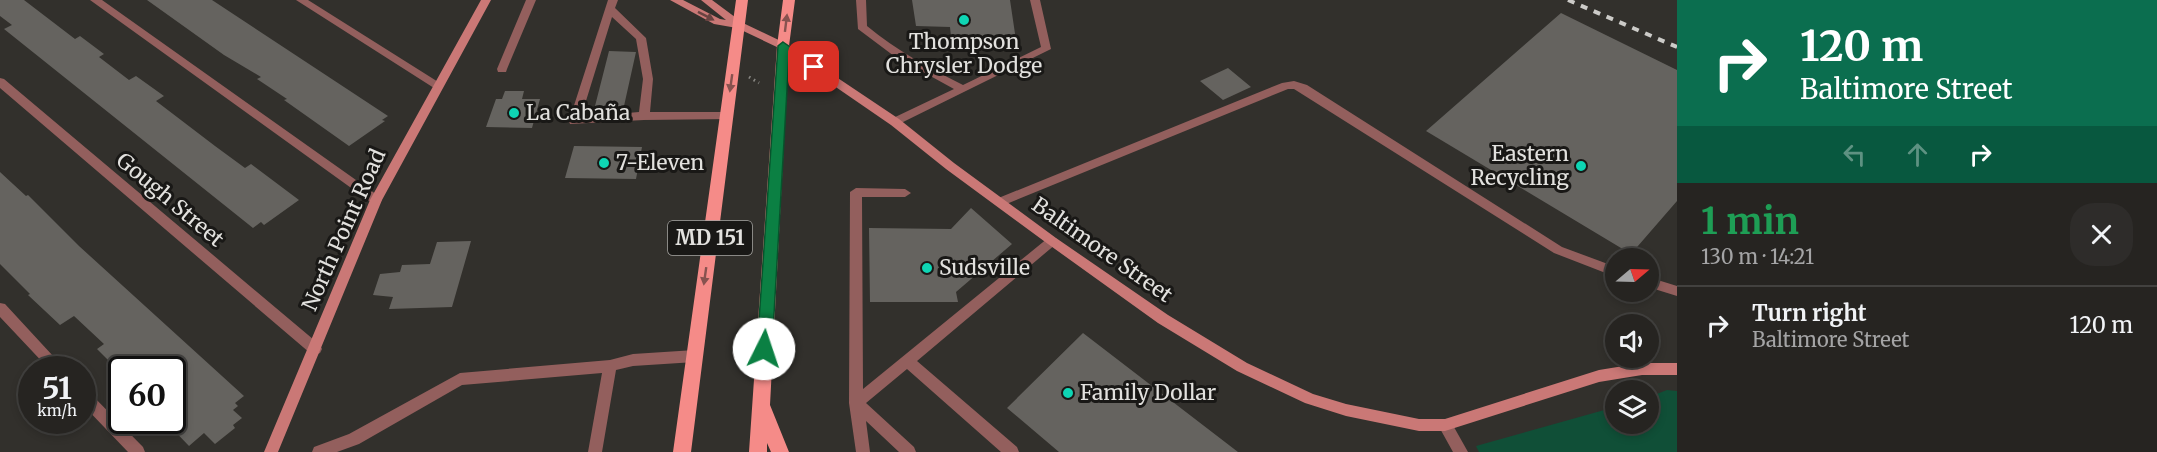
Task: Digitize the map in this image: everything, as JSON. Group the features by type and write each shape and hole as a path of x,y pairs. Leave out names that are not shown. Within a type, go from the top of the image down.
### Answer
{"main road":[{"name":"MD 151","path":"682,452 742,0"},
{"name":"MD 151","path":"758,452 783,46 789,0"},
{"path":"761,404 780,452"}],"street":[{"path":"95,0 376,200"},
{"path":"301,0 438,86"},
{"name":"North Point Road","path":"271,452 376,200 486,0"},
{"path":"502,69 531,0"},
{"name":"Baltimore Street","path":"675,0 718,22 739,25"},
{"name":"Baltimore Street","path":"706,0 739,25 783,46 895,122 1052,241 1163,319 1242,367 1310,399 1386,420 1419,425 1445,425 1525,402 1599,376 1642,369 1677,369"},
{"path":"861,0 862,27 885,47 927,72 963,89"},
{"path":"895,122 1046,49 1035,0"},
{"path":"612,5 574,122 645,116 727,116"},
{"path":"612,5 640,38 648,79 645,116"},
{"name":"Gough Street","path":"0,81 315,349"},
{"path":"1000,202 1286,86 1294,85 1303,88 1558,250 1605,268"},
{"path":"863,452 856,403 856,192 905,193"},
{"path":"856,403 1052,241"},
{"path":"1659,285 1677,291"},
{"path":"0,308 46,356"},
{"path":"319,452 354,439 460,379 610,366 633,360 694,356"},
{"path":"907,361 1012,452"},
{"path":"595,452 610,366"},
{"path":"856,403 909,452"},
{"path":"96,408 138,452"},
{"path":"1445,425 1461,452"}],"path":[{"path":"748,77 759,82"}],"green space":[{"path":"1667,390 1677,391 1677,452 1479,452 1476,446 1605,410 1605,434 1659,434 1659,393"}],"building":[{"path":"0,0 24,0 75,39 80,36 104,54 99,57 129,80 136,76 164,96 156,101 215,146 245,168 251,164 299,200 264,225 261,222 253,228 4,29 12,25 0,16"},
{"path":"147,0 212,0 388,116 382,120 385,121 349,146 257,79 261,77 224,55"},
{"name":"Thompson Chrysler Dodge","path":"912,0 1010,0 1017,47 952,47 950,27 916,26"},
{"name":"Eastern Recycling","path":"1561,13 1677,70 1677,201 1636,248 1621,248 1426,131"},
{"name":"7-Eleven","path":"609,51 636,52 624,106 595,106"},
{"path":"1228,68 1251,87 1223,100 1200,81"},
{"name":"La Cabaña","path":"505,91 524,91 522,99 540,99 532,128 486,127 496,99 502,99"},
{"name":"7-Eleven","path":"574,146 642,147 636,179 565,178"},
{"path":"0,172 26,196 28,195 79,246 244,396 235,403 238,406 233,410 242,418 233,425 235,428 215,444 204,433 189,446 177,434 186,434 186,356 108,356 108,360 97,349 104,344 74,316 60,325 0,264"},
{"name":"Sudsville","path":"971,208 1012,244 956,292 958,302 870,302 869,228 951,229"},
{"path":"471,241 452,307 389,309 393,297 373,295 380,274 400,272 402,265 430,264 437,242"},
{"path":"1083,333 1238,452 1059,452 1007,408"}],"railway":[{"path":"1568,0 1677,47"}],"place":[{"name":"Thompson Chrysler Dodge","path":"964,20"},
{"name":"La Cabaña","path":"514,113"},
{"name":"7-Eleven","path":"604,163"},
{"name":"Eastern Recycling","path":"1581,166"},
{"name":"Sudsville","path":"927,268"},
{"name":"Family Dollar","path":"1068,393"}],"route":[{"path":"764,349 783,46 814,67"}]}
